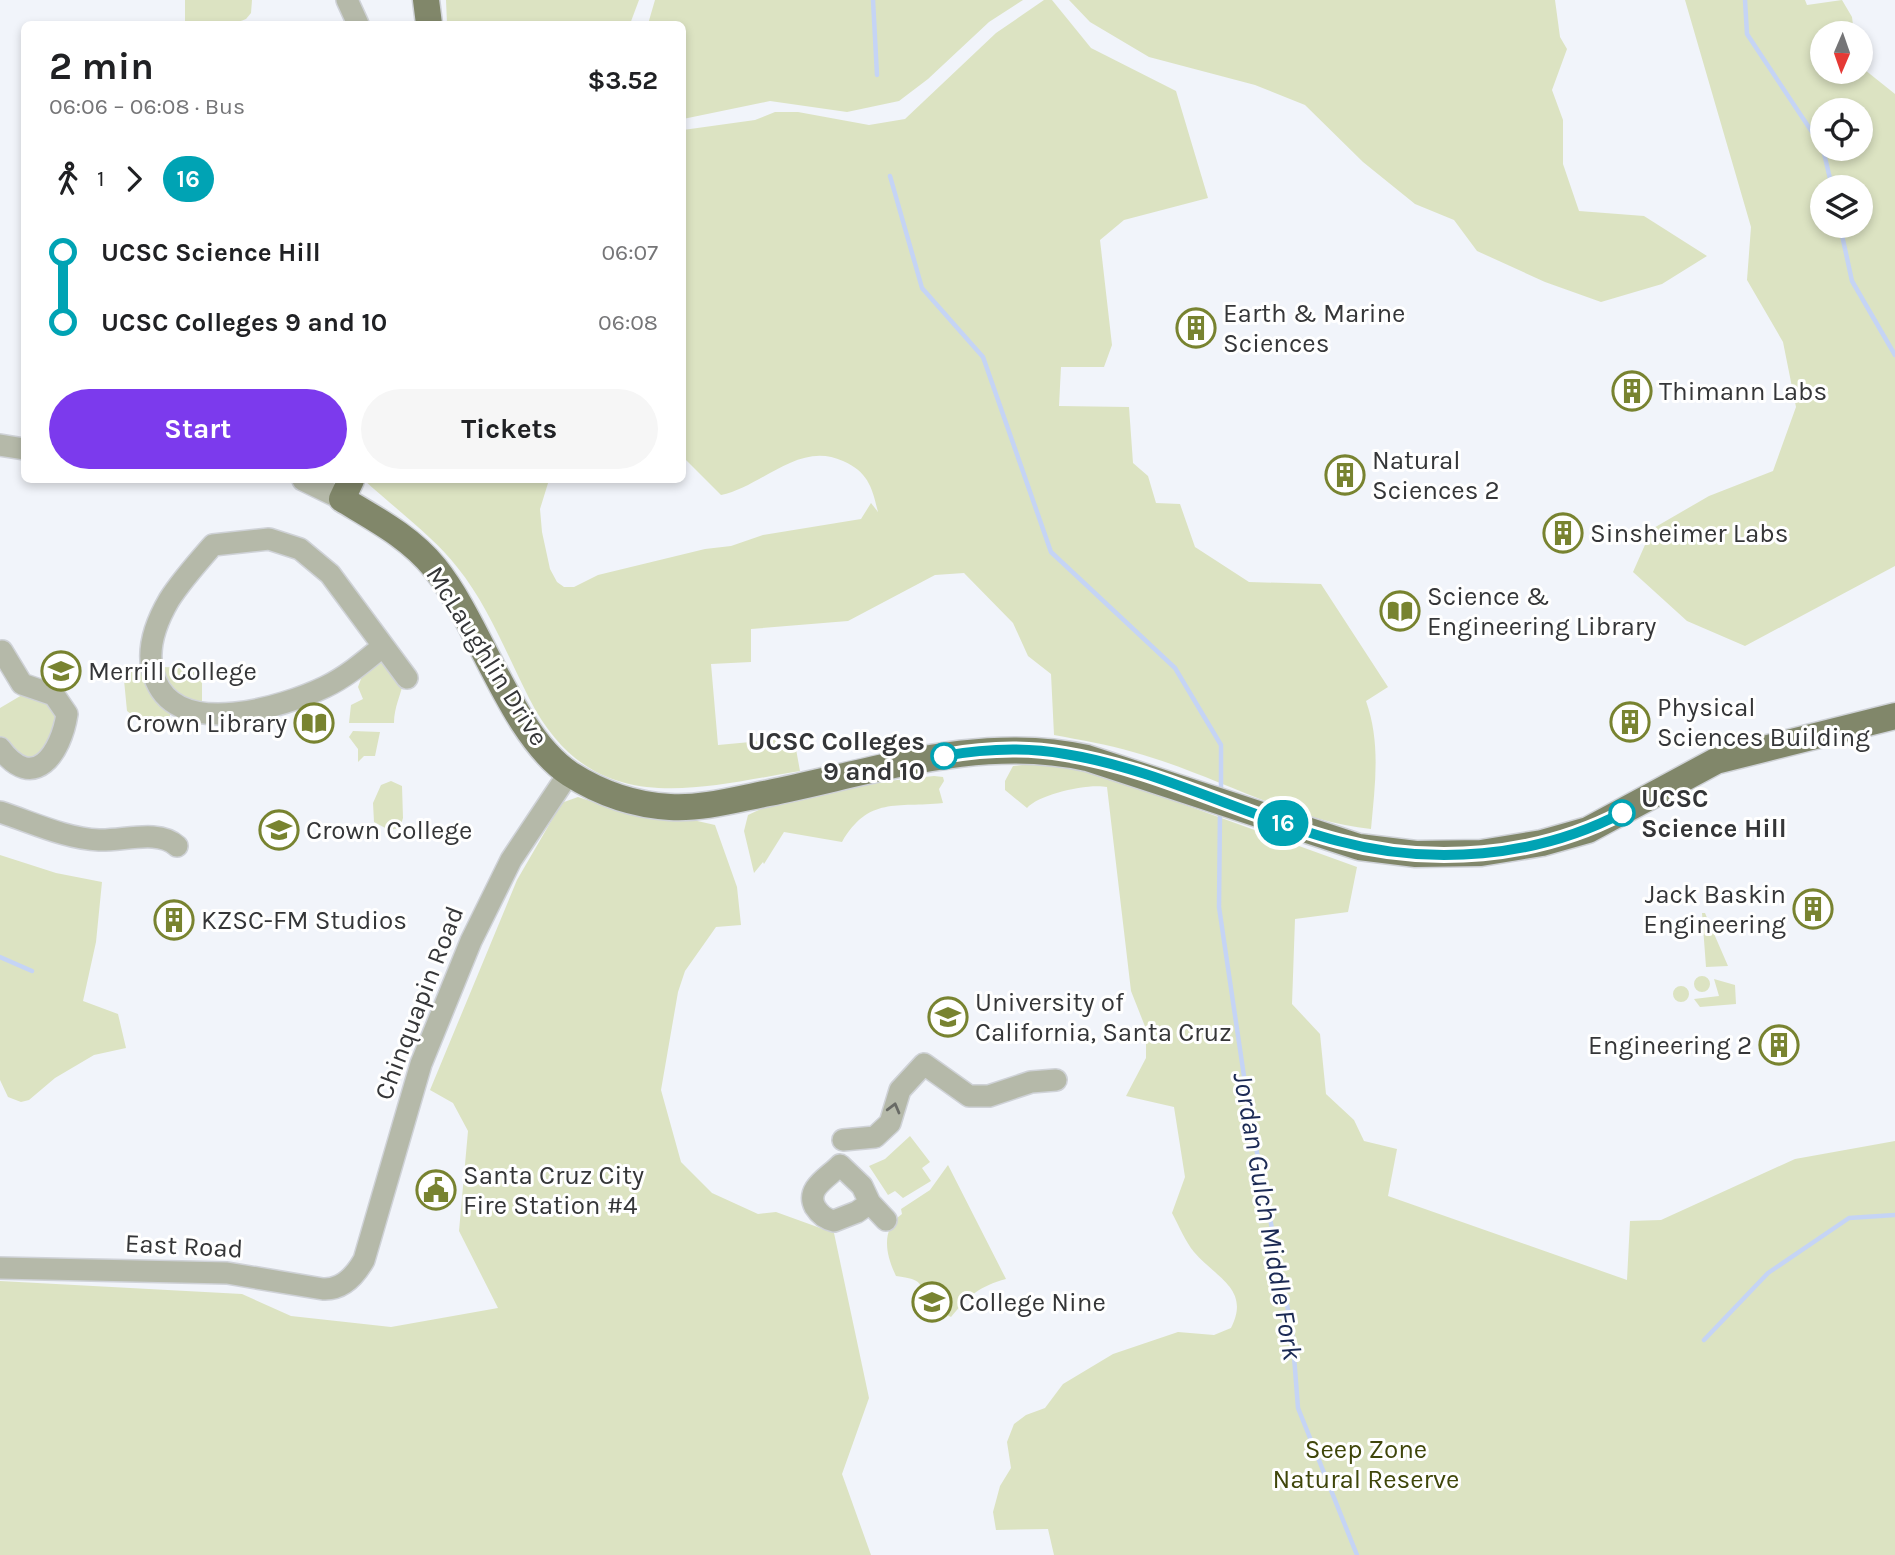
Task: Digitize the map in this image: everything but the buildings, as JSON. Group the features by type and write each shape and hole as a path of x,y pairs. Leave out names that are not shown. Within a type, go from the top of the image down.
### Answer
{"main road":[{"path":"426,0 429,21"},
{"name":"McLaughlin Drive","path":"346,489 434,567 459,604 538,744 569,774 627,800 672,807 707,805 916,761 981,752 1065,754 1153,779 1306,831 1377,850 1416,854 1481,853 1542,843 1601,824 1716,761 1895,716"}],"street":[{"path":"347,0 357,21"},
{"path":"0,445 21,448"},
{"name":"McLaughlin Drive","path":"317,483 346,489"},
{"path":"382,647 328,686 283,703 236,713 182,711 163,695 150,665 150,647 169,601 213,545 270,538 299,549 330,574 407,678"},
{"path":"0,748 18,766 28,769 43,766 51,757 63,732 67,714 54,695 22,684 2,651"},
{"name":"Chinquapin Road","path":"358,1270 371,1239 421,1064 489,901 511,860 569,774"},
{"path":"0,812 82,838 117,840 157,836 171,840 177,846"},
{"path":"843,1140 875,1137 890,1123 900,1090 924,1063 969,1096 989,1096 1031,1082 1056,1080"},
{"path":"870,1203 841,1220 826,1219 813,1202 816,1187 840,1165 862,1186 870,1203 886,1220"},
{"name":"East Road","path":"0,1268 227,1273 334,1289 358,1270"}],"green space":[{"path":"185,0 252,0 251,13 246,19 185,21"},
{"path":"446,0 639,0 631,21 447,21"},
{"path":"655,0 1023,0 989,22 928,79 899,101 847,112 770,101 686,118 686,21 649,21"},
{"path":"1044,0 1052,0 1091,48 1176,91 1208,198 1124,220 1100,240 1112,345 1104,367 1061,367 1059,406 1129,407 1133,463 1148,476 1156,503 1180,504 1195,547 1249,582 1321,584 1388,687 1366,701 1375,748 1371,829 1310,816 1133,752 1054,735 1051,674 1028,656 1013,623 964,573 935,575 848,621 751,629 751,662 711,664 718,745 794,738 800,771 683,788 647,787 614,779 582,763 554,737 529,698 488,614 457,567 425,533 367,483 548,483 540,509 542,532 550,569 557,582 564,587 574,587 598,575 705,549 731,546 763,535 861,519 871,503 878,512 871,488 863,475 851,465 827,456 796,460 721,495 686,460 686,130 755,120 775,112 798,112 869,125 905,119 996,33"},
{"path":"1069,0 1555,0 1560,37 1567,49 1552,90 1563,120 1563,164 1579,211 1644,216 1707,256 1662,284 1601,302 1545,282 1477,251 1454,220 1415,204 1363,162 1305,105 1255,85 1149,57 1090,22"},
{"path":"1685,0 1805,0 1807,5 1842,0 1852,21 1810,21 1810,84 1873,84 1873,76 1895,94 1895,566 1745,646 1687,621 1633,572 1652,529 1709,496 1773,471 1796,407 1783,342 1747,280 1751,227"},
{"path":"381,661 404,679 394,723 349,723 351,705 363,699 358,687 365,668"},
{"path":"162,667 202,668 202,704 172,698"},
{"path":"133,668 147,668 170,710 170,721 147,724 127,711 124,680"},
{"path":"27,692 60,710 48,755 15,762 0,740 0,708"},
{"path":"353,731 380,732 375,756 364,756 358,762 358,749 349,737"},
{"name":"Seep Zone Natural Reserve","path":"1038,763 1080,769 1113,779 1357,867 1348,912 1295,919 1292,1004 1320,1034 1326,1094 1354,1120 1364,1141 1397,1149 1388,1196 1627,1280 1630,1221 1661,1220 1795,1159 1895,1141 1895,1555 1054,1555 1048,1529 996,1530 993,1512 1000,1486 1011,1468 1007,1442 1014,1424 1026,1415 1045,1408 1063,1384 1113,1354 1178,1332 1214,1335 1231,1328 1237,1303 1228,1285 1191,1248 1172,1213 1185,1177 1174,1107 1126,1096 1146,1058 1146,1029 1131,991 1107,787 1064,791 1042,798 1027,808 1005,790 1005,781 1013,766"},
{"path":"943,777 944,781 939,789 943,803 898,805 873,811 852,827 842,842 784,832 764,864 763,862 754,873 744,831 748,815 763,808 879,782"},
{"path":"391,781 402,786 403,818 400,828 389,830 374,822 373,803 381,785"},
{"path":"578,797 640,817 693,820 715,825 737,887 741,925 716,927 685,971 678,992 661,1090 681,1162 712,1193 758,1214 776,1212 834,1233 869,1398 842,1474 871,1555 0,1555 0,1281 242,1294 291,1316 391,1327 498,1308 459,1231 468,1131 453,1103 430,1090 517,880 557,811 564,802"},
{"path":"0,855 56,873 102,882 96,942 83,1001 118,1014 126,1048 94,1055 55,1078 29,1100 21,1102 8,1097 0,1080"},
{"path":"1702,913 1705,913 1728,966 1706,967"},
{"path":"1702,976 1708,978 1708,990 1702,992 1696,990 1694,984 1696,978"},
{"path":"1714,979 1735,985 1736,1004 1700,1007 1694,999 1719,996"},
{"path":"1681,986 1689,994 1681,1002 1673,994"},
{"path":"910,1136 930,1162 922,1168 931,1181 903,1198 895,1191 888,1195 869,1166 885,1159"},
{"path":"948,1165 1006,1279 975,1293 951,1317 929,1306 919,1283 896,1276 887,1243 890,1227 902,1214 901,1209 930,1190"}],"waterway":[{"name":"Jordan Gulch Middle Fork","path":"873,0 877,75"},
{"path":"1745,0 1747,34 1810,129"},
{"path":"1826,161 1829,175"},
{"name":"Jordan Gulch Middle Fork","path":"890,176 922,288 983,357 1051,552 1175,668 1221,745 1221,792"},
{"path":"1843,238 1852,281 1895,355"},
{"name":"Jordan Gulch Middle Fork","path":"1220,811 1219,907 1250,1117 1292,1330 1298,1408 1357,1555"},
{"path":"0,957 32,971"},
{"path":"1704,1340 1768,1273 1849,1218 1895,1215"}],"bus line":[{"name":"16","path":"944,756 1017,750 1087,758 1335,841 1377,850 1416,854 1508,850 1588,830 1622,813"}],"place":[{"name":"Earth & Marine Sciences","path":"1196,328"},
{"name":"Thimann Labs","path":"1632,391"},
{"name":"Natural Sciences 2","path":"1345,475"},
{"name":"Sinsheimer Labs","path":"1563,533"},
{"name":"Science & Engineering Library","path":"1400,611"},
{"name":"Merrill College","path":"61,671"},
{"name":"Physical Sciences Building","path":"1630,722"},
{"name":"Crown Library","path":"314,723"},
{"name":"UCSC Colleges 9 and 10","path":"944,756"},
{"name":"UCSC Science Hill","path":"1622,813"},
{"name":"Crown College","path":"279,830"},
{"name":"Jack Baskin Engineering","path":"1813,909"},
{"name":"KZSC-FM Studios","path":"174,920"},
{"name":"University of California, Santa Cruz","path":"948,1017"},
{"name":"Engineering 2","path":"1779,1045"},
{"name":"Santa Cruz City Fire Station #4","path":"436,1190"},
{"name":"College Nine","path":"932,1302"}]}
